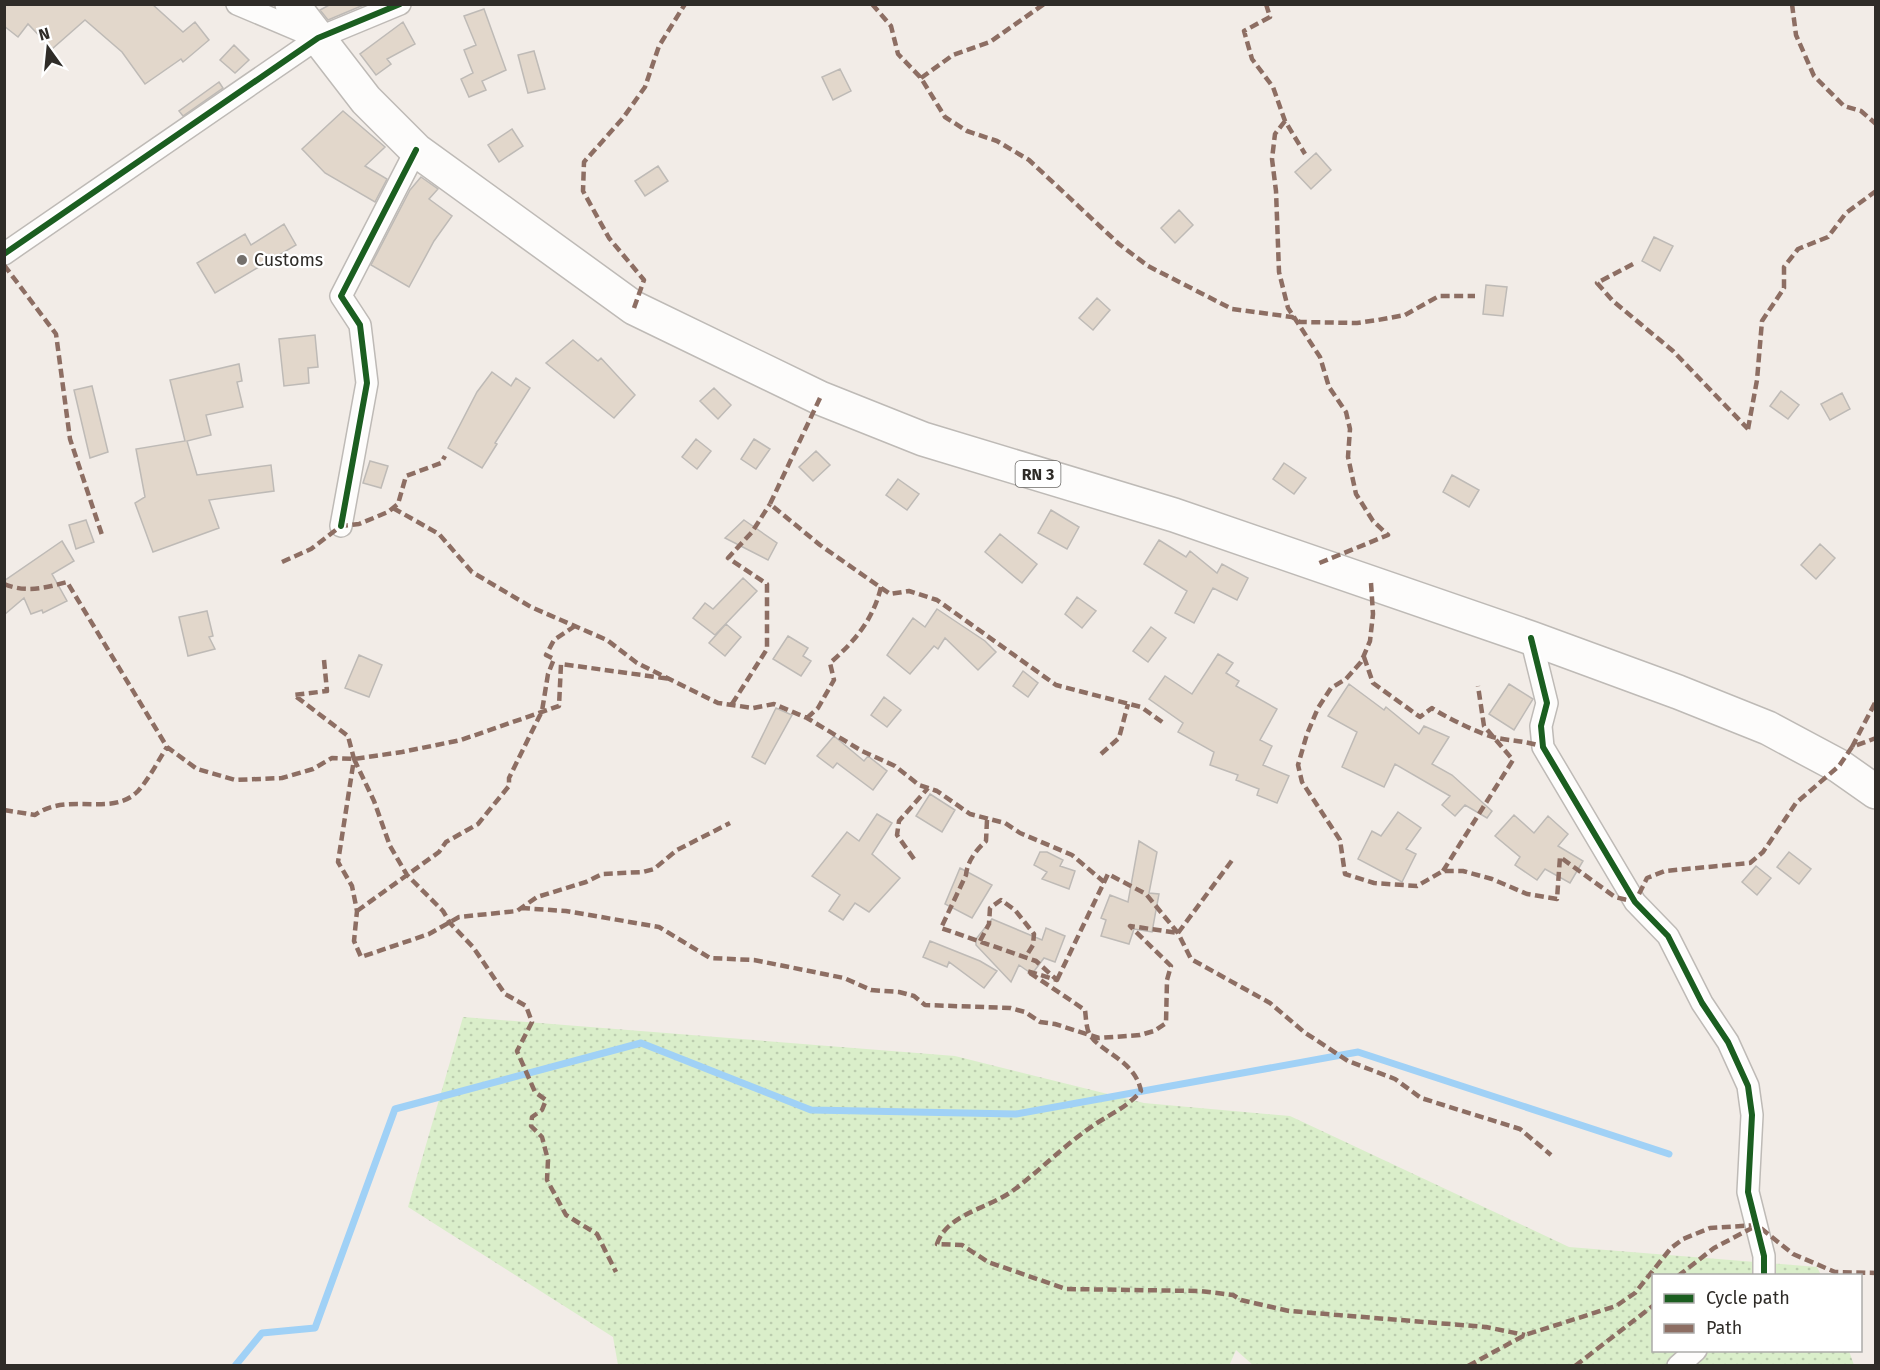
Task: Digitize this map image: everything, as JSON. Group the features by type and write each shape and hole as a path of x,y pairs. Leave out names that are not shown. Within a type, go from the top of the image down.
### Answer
{"highway":[{"name":"RN 3","path":"292,4 366,100 416,150 634,308 820,398 923,439 1174,515 1531,638 1768,728 1839,766 1875,792"}],"street":[{"path":"237,4 318,38"},
{"path":"4,254 318,38 400,4"},
{"path":"341,526 367,383 360,325 341,296 416,150"},
{"path":"1531,638 1547,704 1541,726 1543,747 1635,902 1668,936 1702,1003 1728,1042 1748,1086 1752,1115 1748,1192 1764,1256 1764,1274"},
{"path":"1678,1365 1694,1352"}],"green space":[{"path":"463,1017 955,1056 1144,1103 1290,1116 1569,1247 1817,1267 1820,1274 1652,1274 1652,1352 1849,1352 1854,1365 1254,1366 1236,1350 1229,1366 618,1365 613,1337 408,1207"}],"building":[{"path":"4,4 152,4 183,32 195,22 209,40 183,62 181,59 145,84 122,52 85,20 52,49 28,24 18,37 4,26"},
{"path":"331,4 366,4 328,20 320,10"},
{"path":"484,9 506,70 482,81 486,90 469,97 461,79 473,73 464,50 476,45 464,16"},
{"path":"403,22 415,44 387,59 391,64 376,75 360,54"},
{"path":"234,45 249,60 235,73 220,60"},
{"path":"534,51 545,89 528,93 518,55"},
{"path":"840,69 851,91 833,100 822,77"},
{"path":"219,82 223,88 183,116 179,111"},
{"path":"343,111 385,147 365,166 387,179 375,202 325,173 302,149"},
{"path":"512,129 523,146 499,162 488,145"},
{"path":"1316,153 1331,170 1311,189 1295,172"},
{"path":"658,166 668,181 645,196 635,181"},
{"path":"421,177 438,189 429,199 452,216 434,241 409,287 371,265 410,190"},
{"path":"1179,210 1193,225 1175,243 1161,228"},
{"path":"284,224 296,245 215,293 197,263 245,234 251,245"},
{"path":"1654,237 1673,246 1660,271 1642,261"},
{"path":"1486,285 1507,287 1503,316 1483,314"},
{"path":"1097,298 1110,310 1093,330 1079,318"},
{"path":"315,335 318,367 308,368 309,383 284,386 279,339"},
{"path":"573,340 598,361 601,358 635,395 614,418 546,363"},
{"path":"239,364 242,381 237,382 243,407 206,415 211,435 187,441 197,475 271,465 274,491 209,500 219,528 153,552 135,503 145,497 136,449 185,441 170,380"},
{"path":"492,372 511,386 516,378 530,388 482,468 448,448 477,392"},
{"path":"92,386 108,452 90,458 74,390"},
{"path":"714,388 731,405 718,419 700,401"},
{"path":"1781,391 1799,405 1788,419 1770,406"},
{"path":"1842,393 1850,409 1830,420 1821,404"},
{"path":"696,439 711,451 697,469 682,457"},
{"path":"754,439 770,449 756,469 741,459"},
{"path":"816,451 830,465 813,481 799,467"},
{"path":"370,461 388,466 381,488 363,483"},
{"path":"1284,463 1306,478 1294,494 1273,479"},
{"path":"1452,475 1479,490 1469,507 1443,492"},
{"path":"898,479 919,494 907,510 886,495"},
{"path":"1051,510 1079,527 1067,549 1038,533"},
{"path":"86,520 94,542 76,549 69,525"},
{"path":"744,520 777,543 768,560 725,538"},
{"path":"1000,534 1037,564 1022,583 985,552"},
{"path":"1159,540 1186,557 1190,551 1217,573 1222,564 1248,578 1237,600 1213,588 1194,623 1175,613 1187,591 1144,564"},
{"path":"62,541 74,561 52,574 67,601 43,613 42,610 31,614 24,598 4,615 4,581"},
{"path":"1820,544 1835,558 1816,579 1801,565"},
{"path":"743,578 757,591 715,635 693,618 705,603 713,609"},
{"path":"1077,597 1096,611 1082,628 1065,614"},
{"path":"937,609 985,641 996,652 978,670 945,638 938,649 934,646 910,674 887,655 913,618 925,627"},
{"path":"207,611 213,636 209,637 215,649 188,656 179,617"},
{"path":"726,624 741,637 725,656 709,643"},
{"path":"1151,627 1166,638 1148,662 1133,651"},
{"path":"788,636 808,648 803,656 811,661 801,676 773,659"},
{"path":"1218,654 1233,663 1226,673 1239,681 1236,686 1277,709 1260,740 1272,746 1263,765 1289,776 1277,803 1257,795 1259,789 1236,780 1238,775 1210,765 1214,752 1178,732 1183,723 1149,699 1165,676 1192,694"},
{"path":"359,655 382,665 369,697 345,688"},
{"path":"1023,671 1038,683 1028,697 1013,686"},
{"path":"1349,684 1384,710 1386,707 1419,734 1424,726 1449,737 1432,764 1452,775 1492,811 1487,818 1465,805 1455,816 1442,805 1450,796 1395,764 1384,787 1342,767 1357,732 1328,716"},
{"path":"1509,684 1533,699 1514,730 1489,714"},
{"path":"884,697 901,710 887,727 871,715"},
{"path":"776,708 792,715 765,764 752,757"},
{"path":"834,736 864,761 868,756 887,771 873,790 837,763 833,768 817,756"},
{"path":"930,794 955,810 942,832 916,816"},
{"path":"1398,812 1421,828 1406,849 1416,854 1402,882 1358,859 1372,831 1381,836"},
{"path":"877,814 892,823 872,854 900,878 869,912 855,903 843,920 829,911 840,895 812,876 847,832 859,841"},
{"path":"1514,815 1534,833 1548,816 1568,834 1558,846 1583,861 1570,883 1545,869 1537,880 1515,865 1520,857 1495,836"},
{"path":"1139,841 1157,852 1149,893 1159,894 1152,932 1134,929 1129,944 1101,936 1106,920 1101,918 1110,895 1128,902"},
{"path":"1040,852 1047,852 1063,860 1060,866 1075,871 1069,889 1042,879 1047,872 1034,865"},
{"path":"1789,852 1811,869 1799,884 1777,867"},
{"path":"1756,866 1771,878 1757,895 1742,882"},
{"path":"960,868 992,885 972,918 945,904"},
{"path":"992,919 1042,940 1046,928 1065,936 1055,962 1044,958 1032,974 1019,965 1011,982 976,945 976,939"},
{"path":"930,941 980,961 997,971 984,988 949,962 947,967 923,957"}],"waterway":[{"path":"235,1366 262,1333 315,1328 395,1109 641,1043 811,1110 1016,1114 1358,1052 1669,1154"}],"marked path":[{"path":"634,308 644,280 609,238 583,191 584,162 623,118 645,87 659,46 685,4"},
{"path":"872,4 891,26 898,54 921,78 945,117 967,131 997,141 1029,160 1119,244 1148,266 1232,309 1292,317 1300,322 1357,323 1405,315 1439,296 1475,296"},
{"path":"921,78 953,55 990,42 1044,4"},
{"path":"1266,4 1270,17 1244,31 1252,59 1273,87 1285,121 1305,154"},
{"path":"1792,4 1796,35 1814,76 1844,106 1861,111 1876,124"},
{"path":"1285,121 1275,134 1272,159 1276,191 1279,272 1288,308 1320,357 1329,387 1346,412 1350,429 1348,457 1356,494 1373,521 1388,535 1317,564"},
{"path":"1748,429 1757,380 1762,321 1784,288 1784,267 1798,249 1828,237 1846,213 1876,191"},
{"path":"1633,264 1597,283 1613,301 1673,351 1748,429"},
{"path":"4,265 56,334 70,439 102,535"},
{"path":"820,398 770,504 820,545 890,594 909,591 937,600 1056,685 1141,707 1165,724"},
{"path":"282,562 311,549 341,526 359,524 388,512 398,504 406,476 441,463 445,456"},
{"path":"732,704 767,649 767,584 728,558 752,532 770,504"},
{"path":"393,508 439,534 472,572 531,607 607,640 637,663 718,703 753,708 774,704 807,718 862,751 895,766 919,785 937,791 970,814 1005,823 1020,833 1072,855 1104,882"},
{"path":"4,584 28,589 67,582 167,747 197,769 235,780 282,778 313,769 332,758 354,759 461,740 559,706 561,664 671,679"},
{"path":"1371,583 1373,614 1370,641 1361,662 1346,679 1331,688 1318,708 1298,765 1302,782 1340,840 1345,874 1374,883 1417,886 1443,871 1463,871 1492,879 1527,894 1557,899 1560,857 1615,897 1635,902 1647,878 1665,871 1750,863 1763,852 1796,803 1839,766 1852,747 1876,738"},
{"path":"807,718 818,708 834,680 830,663 862,629 878,599 881,587"},
{"path":"357,911 439,852 446,842 478,824 509,786 509,778 542,711 548,674 554,659 546,655 554,640 575,626"},
{"path":"1364,657 1373,683 1420,717 1432,708 1491,736 1543,747"},
{"path":"324,660 327,691 294,695 348,736 354,759 338,862 352,886 357,911 354,941 361,957 429,934 459,917 517,911 537,897 586,882 602,874 643,872 654,869 677,850 730,823"},
{"path":"1443,871 1513,760 1484,726 1478,686"},
{"path":"1852,747 1876,701"},
{"path":"1101,754 1119,738 1128,704"},
{"path":"4,810 35,815 48,808 61,805 116,803 127,799 142,786 167,747"},
{"path":"354,759 374,801 390,846 407,875 443,911 450,923 473,947 505,994 526,1006 532,1022 517,1051 535,1092 546,1100 542,1110 532,1117 531,1126 542,1137 548,1160 547,1180 566,1215 597,1234 616,1272"},
{"path":"914,859 897,835 899,821 928,788"},
{"path":"987,820 986,841 970,861 966,875 941,928 1036,961 1057,980 1027,971 1085,1010 1088,1031 1094,1040 1132,1071 1141,1091 1136,1097 1075,1139 1011,1192 958,1219 942,1234 937,1244 962,1245 988,1262 1066,1289 1200,1291 1233,1295 1241,1300 1289,1311 1486,1327 1525,1335"},
{"path":"1178,933 1233,859"},
{"path":"1057,980 1108,874 1146,894 1178,933 1191,959 1270,1003 1304,1032 1348,1061 1395,1079 1421,1098 1520,1129 1551,1155"},
{"path":"980,941 989,924 990,908 1001,900 1015,910 1034,934 1033,945 1025,958"},
{"path":"521,908 566,911 659,927 710,958 754,960 844,978 871,990 899,992 914,996 925,1005 1010,1008 1025,1012 1040,1022 1055,1024 1099,1038 1140,1035 1154,1031 1166,1023 1167,980 1171,966 1130,926 1178,933"},
{"path":"1468,1366 1525,1335 1616,1306 1635,1293 1671,1248 1683,1239 1710,1228 1757,1225 1793,1254 1835,1272 1876,1273"},
{"path":"1681,1274 1714,1248 1752,1228"},
{"path":"1575,1366 1652,1307"}],"cycle path":[{"path":"4,254 318,38 400,4"},
{"path":"341,526 367,383 360,325 341,296 416,150"},
{"path":"1531,638 1547,703 1541,726 1543,747 1635,902 1668,936 1702,1003 1728,1042 1748,1086 1752,1115 1748,1192 1764,1256 1764,1274"}],"place":[{"name":"Customs","path":"242,260"}]}
